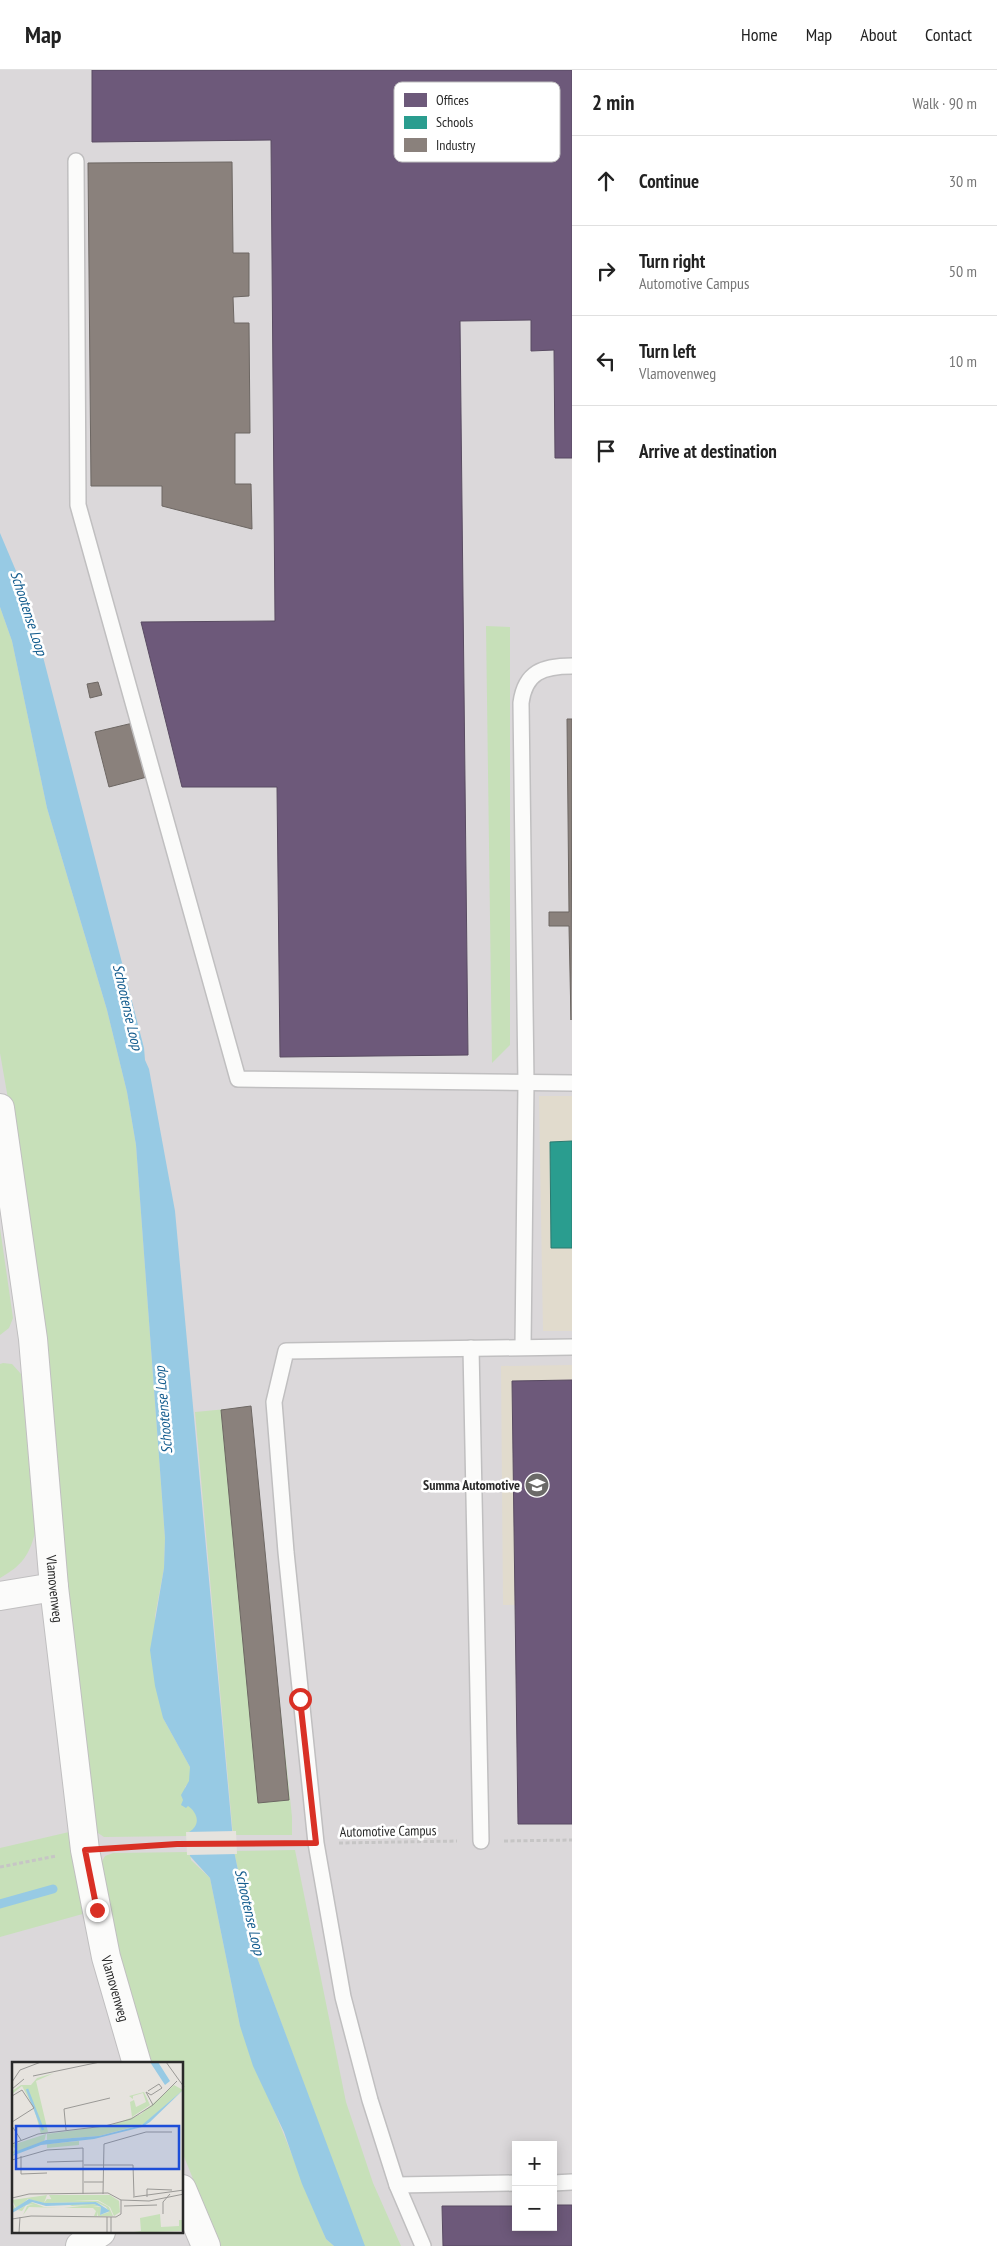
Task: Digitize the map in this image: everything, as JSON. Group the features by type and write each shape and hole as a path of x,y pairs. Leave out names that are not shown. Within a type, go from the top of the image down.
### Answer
{"street":[{"name":"Vlamovenweg","path":"0,1108 33,1339 54,1587 85,1850 106,1957 135,2062"},
{"path":"0,1596 54,1587"},
{"path":"184,2195 206,2246"},
{"path":"80,2246 98,2234"}],"lane":[{"path":"76,161 78,505 238,1079 572,1083"},
{"path":"523,1347 526,1083 520,703 523,690 530,678 542,669 572,666"},
{"path":"423,2246 397,2185 370,2100 343,1997 316,1843 286,1552 274,1402 286,1351 572,1347"},
{"path":"472,1348 481,1841"},
{"path":"557,2183 572,2182"},
{"path":"397,2185 512,2183"}],"path":[{"name":"Automotive Campus","path":"0,1867 85,1850 177,1844 572,1840"}],"shaded area":[{"path":"0,70 572,70 572,2246 0,2246"},
{"path":"539,1096 572,1096 572,1331 543,1331"},
{"name":"Summa Automotive","path":"572,1365 572,1604 503,1605 501,1366"}],"green space":[{"path":"0,607 12,641 47,808 107,1010 127,1092 136,1145 165,1538 164,1568 155,1616 163,1718 190,1767 190,1781 185,1787 188,1805 196,1813 197,1824 189,1836 104,1837 95,1831 92,1823 30,1225 0,1053"},
{"path":"486,626 510,627 510,1045 492,1063"},
{"path":"0,1228 13,1318 9,1328 0,1335"},
{"path":"0,1364 12,1364 21,1374 35,1533 30,1548 23,1560 0,1578"},
{"path":"248,1407 292,1817 292,1835 233,1835 195,1412"},
{"path":"82,1829 97,1910 0,1937 0,1848"},
{"path":"295,1850 346,2102 373,2183 401,2246 364,2246 255,1952 234,1851"},
{"path":"190,1852 191,1860 210,1878 240,2026 326,2239 334,2246 220,2246 184,2156 184,2062 150,2062 118,1956 100,1865 105,1856 113,1853"}],"water":[{"name":"Schootense Loop","path":"0,533 27,597 40,645 144,1048 175,1211 234,1851 255,1952 365,2246 334,2246 326,2239 302,2184 284,2132 253,2066 240,2026 210,1878 190,1856 189,1832 197,1823 197,1819 194,1812 188,1806 186,1808 181,1805 183,1800 181,1795 189,1781 190,1767 163,1718 155,1686 150,1650 164,1568 165,1538 136,1145 127,1092 107,1010 47,808 12,641 0,607"}],"pier":[{"path":"236,1831 237,1854 187,1855 186,1832"}],"building: Offices":[{"path":"92,70 572,70 572,458 555,458 554,350 531,351 531,320 460,321 468,1055 280,1057 277,787 182,787 141,622 275,621 271,140 92,142"},
{"path":"572,1380 572,1824 518,1824 512,1381"},
{"path":"557,2205 572,2205 572,2246 443,2246 442,2206 512,2206 512,2231 557,2231"}],"building: Schools":[{"path":"572,1141 572,1248 551,1248 550,1142"}],"building: Industry":[{"path":"232,162 233,253 249,253 249,296 233,297 234,323 249,323 250,433 235,433 235,484 251,484 252,529 162,506 162,486 91,486 88,163"},
{"path":"98,682 102,695 90,698 87,684"},
{"path":"567,719 572,719 571,1020 569,926 549,926 549,912 569,912"},
{"path":"133,723 147,777 109,787 95,732"},
{"path":"251,1406 289,1800 258,1803 221,1410"}],"waterway":[{"path":"0,1904 53,1889"}],"place":[{"name":"Summa Automotive","path":"537,1485"}],"route":[{"path":"97,1910 85,1850 177,1844 316,1843 300,1699"}]}
